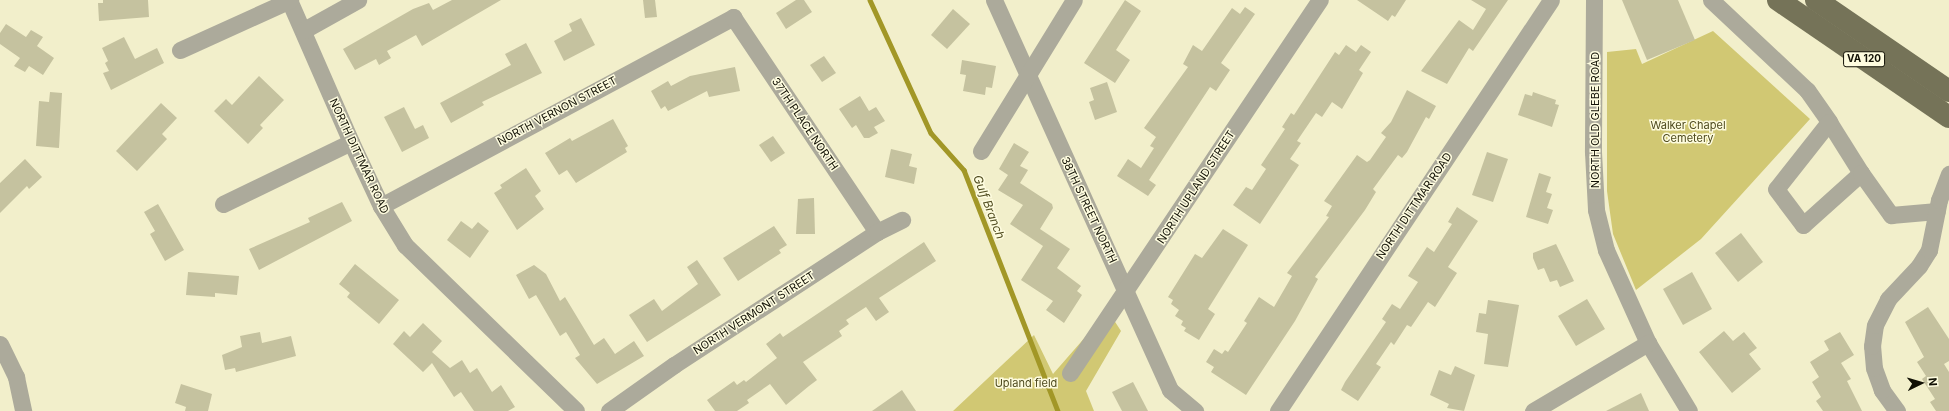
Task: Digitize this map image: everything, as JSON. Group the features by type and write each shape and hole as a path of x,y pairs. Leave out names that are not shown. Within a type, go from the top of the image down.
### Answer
{"main road":[{"name":"VA 120","path":"1778,0 1949,117"},
{"name":"VA 120","path":"1816,0 1949,91"}],"street":[{"path":"180,50 290,0"},
{"name":"NORTH DITTMAR ROAD","path":"290,0 351,142 381,206 405,245 576,411"},
{"path":"304,30 358,0"},
{"name":"38TH STREET NORTH","path":"994,0 1170,390 1195,411"},
{"path":"981,151 1074,0"},
{"name":"NORTH UPLAND STREET","path":"1070,374 1127,292 1320,0"},
{"name":"NORTH DITTMAR ROAD","path":"1278,411 1551,0"},
{"name":"NORTH OLD GLEBE ROAD","path":"1594,0 1593,152 1596,210 1606,250 1648,343 1689,411"},
{"path":"1712,0 1807,90 1861,173 1891,215 1937,210"},
{"name":"NORTH VERNON STREET","path":"381,206 733,16"},
{"name":"37TH PLACE NORTH","path":"733,16 877,232"},
{"path":"1829,122 1776,188 1803,226 1861,173"},
{"path":"223,204 351,142"},
{"path":"1897,411 1877,379 1872,358 1873,335 1878,316 1888,299 1919,266 1929,250 1937,210 1949,174"},
{"name":"NORTH VERMONT STREET","path":"609,411 674,365 877,232 902,220"},
{"path":"1533,411 1648,343"},
{"path":"0,344 16,377 23,411"}],"green space":[{"name":"Walker Chapel Cemetery","path":"1713,31 1810,119 1701,239 1636,290 1613,234 1607,191 1607,52 1636,49 1642,64"},
{"name":"Upland field","path":"1108,311 1121,331 1086,391 1094,411 953,411 1034,335 1053,374"}],"building":[{"path":"103,0 148,0 149,17 99,21 98,3 103,3"},
{"path":"452,0 501,0 422,46 416,35 387,51 391,58 379,65 376,59 355,70 343,49 413,9 429,3 433,10"},
{"path":"643,0 655,0 657,17 645,18"},
{"path":"796,0 804,0 812,12 786,29 776,13"},
{"path":"1125,0 1141,11 1116,50 1130,60 1115,83 1084,63"},
{"path":"1357,0 1406,0 1395,17 1392,15 1388,21"},
{"path":"1471,0 1508,0 1473,51 1469,48 1447,84 1421,71 1459,20 1473,30 1486,9"},
{"path":"1622,0 1678,0 1695,40 1647,60"},
{"path":"1245,7 1255,14 1221,63 1230,70 1216,91 1210,87 1149,180 1156,185 1148,196 1117,176 1128,159 1141,168 1154,148 1150,146 1156,137 1144,128 1188,67 1183,64 1193,45 1202,51 1232,8 1240,14"},
{"path":"953,9 970,24 947,49 931,35"},
{"path":"581,18 595,45 564,61 554,41 572,31 569,24"},
{"path":"6,24 26,37 31,30 43,37 37,46 54,58 43,75 29,66 25,72 14,66 20,58 0,44 0,33"},
{"path":"124,37 135,59 157,48 164,63 111,90 103,73 109,71 105,63 108,61 102,48"},
{"path":"526,43 542,73 482,102 484,105 451,123 440,103 511,65 505,54"},
{"path":"1346,45 1356,52 1361,45 1371,52 1359,70 1363,73 1342,109 1332,102 1322,117 1316,113 1297,141 1301,143 1290,159 1299,165 1260,224 1233,205 1246,187 1252,190 1266,169 1261,165 1285,129 1282,127 1291,113 1294,115 1335,52 1339,55"},
{"path":"824,56 836,73 822,82 810,65"},
{"path":"962,60 996,66 992,88 986,87 985,95 963,91 966,75 960,74"},
{"path":"735,67 740,91 709,97 707,91 668,111 665,106 661,109 651,91 668,81 671,86 690,76"},
{"path":"259,76 284,100 260,125 263,128 248,144 214,111 226,99 232,105"},
{"path":"1107,82 1117,112 1095,120 1089,102 1094,100 1090,88"},
{"path":"1407,90 1436,106 1429,119 1426,117 1407,152 1402,158 1398,155 1373,189 1376,192 1365,210 1315,277 1318,279 1295,321 1246,395 1211,372 1214,367 1206,362 1214,349 1222,354 1225,350 1228,352 1247,323 1244,321 1259,297 1274,307 1292,276 1287,273 1329,217 1326,216 1332,206 1324,201 1357,155 1367,162 1370,160 1386,137 1381,133 1391,122"},
{"path":"50,92 62,93 59,148 36,146 39,101 49,102"},
{"path":"1533,92 1556,100 1555,104 1559,105 1552,127 1518,115 1525,94 1532,96"},
{"path":"860,96 869,111 876,107 885,121 874,127 878,133 869,138 864,138 856,125 852,128 839,109"},
{"path":"161,103 177,118 162,134 167,139 137,171 116,151"},
{"path":"404,107 415,129 423,125 429,138 402,152 384,117"},
{"path":"613,119 628,146 625,148 627,152 576,183 567,170 559,175 545,153 570,138 572,141"},
{"path":"773,136 785,153 771,162 759,145"},
{"path":"1014,143 1029,152 1020,166 1028,170 1020,183 1052,204 1053,208 1040,229 1070,249 1057,268 1081,286 1077,291 1082,295 1064,323 1046,310 1053,301 1021,280 1043,246 1010,224 1023,205 998,190 1008,175 999,169"},
{"path":"891,149 912,154 909,166 917,168 914,184 885,177"},
{"path":"1487,152 1508,159 1493,202 1472,195"},
{"path":"25,159 42,177 29,189 27,186 0,213 0,183"},
{"path":"526,168 541,191 535,196 544,209 517,230 494,193 502,188 500,185"},
{"path":"1539,173 1551,177 1546,192 1552,194 1547,208 1553,210 1548,224 1526,217"},
{"path":"814,198 815,234 796,234 798,199"},
{"path":"342,202 352,221 259,270 249,249 310,222 308,218"},
{"path":"158,204 184,250 165,261 150,234 155,231 144,212"},
{"path":"1457,207 1478,221 1448,267 1457,273 1435,307 1428,302 1411,327 1407,325 1394,345 1391,342 1376,364 1381,367 1358,401 1341,390 1345,382 1386,322 1382,319 1392,304 1400,309 1418,282 1408,276 1427,247 1434,252 1452,224 1448,222"},
{"path":"461,221 472,229 478,222 489,231 470,258 447,240"},
{"path":"774,226 787,245 779,250 781,253 738,281 723,258"},
{"path":"1223,229 1248,245 1208,309 1215,314 1199,340 1184,331 1186,328 1181,325 1183,321 1175,316 1179,310 1171,304 1173,300 1168,297 1195,254 1202,258"},
{"path":"1741,233 1763,262 1738,282 1715,253"},
{"path":"924,242 936,261 879,298 889,312 876,321 866,307 846,320 849,324 839,331 842,336 803,362 817,380 786,405 770,384 747,400 749,403 737,411 715,411 707,400 734,381 737,385 744,380 746,382 777,358 766,344 780,333 783,337"},
{"path":"1556,244 1574,281 1560,287 1557,280 1550,282 1544,268 1538,270 1533,258 1533,253"},
{"path":"697,260 721,295 647,342 629,315 654,299 662,311 698,284 687,267"},
{"path":"355,264 399,300 379,324 347,297 350,293 339,284"},
{"path":"534,265 546,274 560,301 565,297 594,345 604,338 615,354 634,341 644,356 597,384 575,358 580,355 566,332 560,336 536,295 529,299 516,275"},
{"path":"188,272 239,276 237,295 215,293 215,297 186,295"},
{"path":"1692,272 1712,309 1683,325 1663,289"},
{"path":"1587,299 1605,329 1576,346 1558,316"},
{"path":"1488,300 1519,305 1508,367 1484,364 1488,334 1476,332 1479,313 1486,314"},
{"path":"1928,307 1949,339 1949,361 1944,364 1949,372 1949,411 1936,411 1930,402 1935,399 1922,379 1926,376 1917,362 1924,357 1905,322"},
{"path":"423,323 442,341 432,352 450,368 462,360 470,373 477,368 492,392 501,385 515,407 508,411 474,411 461,392 454,397 432,363 423,372 393,344 404,331 410,337"},
{"path":"1724,331 1733,341 1744,332 1757,348 1749,354 1761,369 1732,393 1699,352"},
{"path":"260,332 262,343 291,336 296,356 236,372 235,368 225,370 222,355 242,347 240,336"},
{"path":"1840,332 1854,355 1841,363 1851,379 1847,381 1862,411 1823,411 1816,401 1821,397 1812,382 1819,377 1810,362 1829,350 1824,341"},
{"path":"1455,366 1475,375 1464,411 1447,408 1449,404 1430,395 1439,370 1451,375"},
{"path":"1133,382 1148,411 1122,411 1112,392"},
{"path":"181,384 212,394 208,411 185,411 186,407 175,403"},
{"path":"902,390 916,411 872,411"},
{"path":"1641,393 1649,411 1606,411"}],"waterway":[{"name":"Gulf Branch","path":"870,0 931,133 964,170 1058,411"}]}
